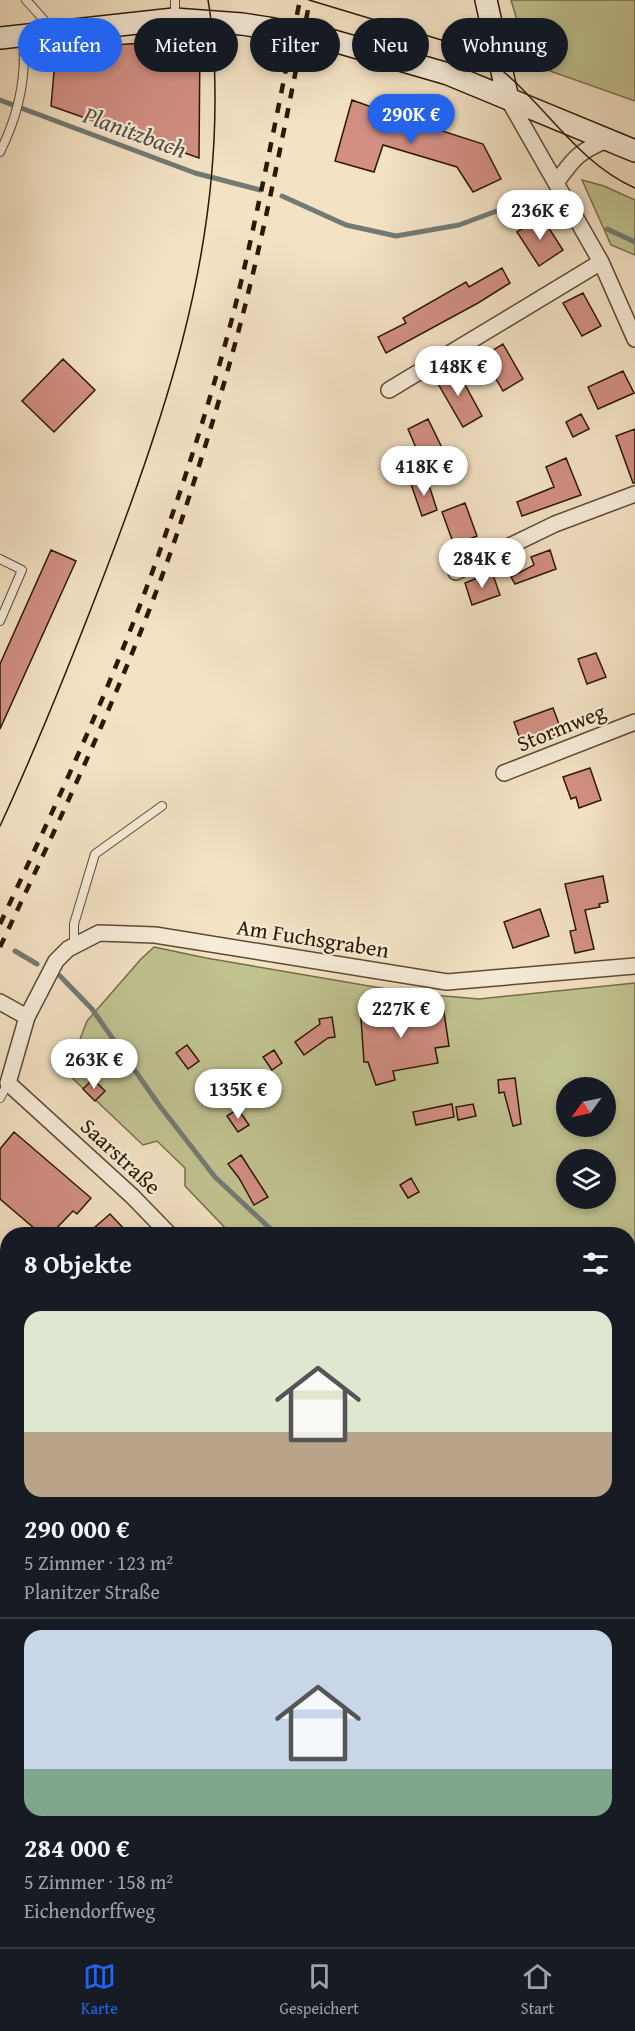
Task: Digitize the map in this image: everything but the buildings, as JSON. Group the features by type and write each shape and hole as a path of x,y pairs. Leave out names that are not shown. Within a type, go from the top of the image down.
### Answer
{"main road":[{"path":"486,0 508,99"},
{"path":"122,19 175,10 327,39 448,74 635,151"},
{"path":"0,38 18,36"}],"street":[{"path":"508,99 601,262 635,339"},
{"path":"556,183 573,159 589,147 607,140"},
{"path":"388,390 601,262"},
{"path":"456,572 555,525 635,494"},
{"name":"Stormweg","path":"504,774 635,722"},
{"name":"Am Fuchsgraben","path":"27,1017 56,961 74,945 99,933 125,932 155,935 447,982 635,966"},
{"path":"0,1002 27,1017 8,1083"},
{"name":"Saarstraße","path":"8,1083 132,1196 162,1227"}],"lane":[{"path":"26,0 42,18"},
{"path":"0,152 10,132 21,94 24,72"},
{"path":"0,559 22,570 0,621"},
{"path":"74,945 74,924 94,854 162,806"},
{"path":"0,1098 8,1083"}],"green space":[{"path":"511,0 635,0 635,101 553,72 568,72 568,18 516,18"},
{"path":"582,180 604,186 635,200 635,255 611,245"},
{"path":"154,947 410,993 479,999 635,983 635,1227 224,1227 185,1186 185,1168 157,1141 143,1145 67,1073 87,1021"}],"waterway":[{"name":"Planitzbach","path":"0,100 195,173 260,190"},
{"name":"Planitzbach","path":"282,196 346,225 396,236 459,225 540,195"},
{"name":"Planitzbach","path":"607,229 635,242"},
{"path":"15,951 37,964"},
{"path":"60,976 92,1009 159,1105 215,1177 269,1227"}],"tram line":[{"path":"0,826 55,699 128,512 183,340 206,222 213,162 215,75 208,0"},
{"path":"309,0 458,45 485,58 512,79 595,163 614,177 635,188"}],"railway":[{"path":"0,924 111,679 150,578 186,473 235,307 300,0"},
{"path":"0,947 117,690 178,531 213,421 244,310 271,194 310,0"}]}
